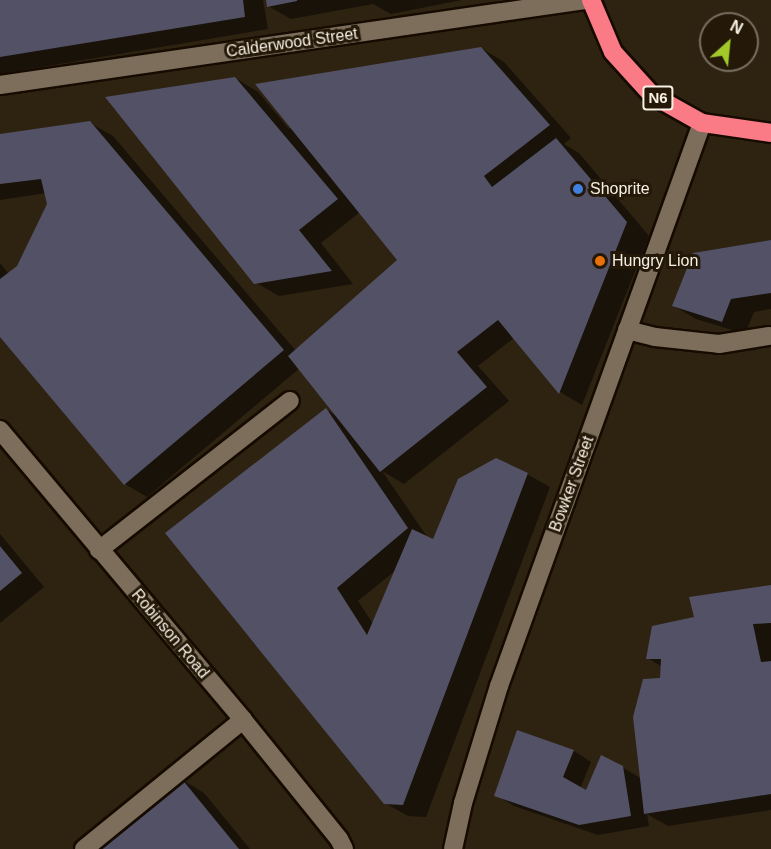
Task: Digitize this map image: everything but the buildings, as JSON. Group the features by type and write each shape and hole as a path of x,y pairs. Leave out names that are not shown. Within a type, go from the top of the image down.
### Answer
{"highway":[{"name":"N6","path":"591,0 614,52 652,94 702,123 771,133"}],"street":[{"name":"Calderwood Street","path":"0,86 585,0"},
{"name":"Bowker Street","path":"453,849 463,803 499,686 702,123"},
{"path":"627,330 655,337 719,344 769,336"},
{"path":"99,550 290,401"},
{"name":"Robinson Road","path":"0,430 243,720 341,844"},
{"path":"84,849 243,720"},
{"path":"341,844 356,849"}],"place":[{"name":"Shoprite","path":"578,189"},
{"name":"Hungry Lion","path":"600,261"}]}
